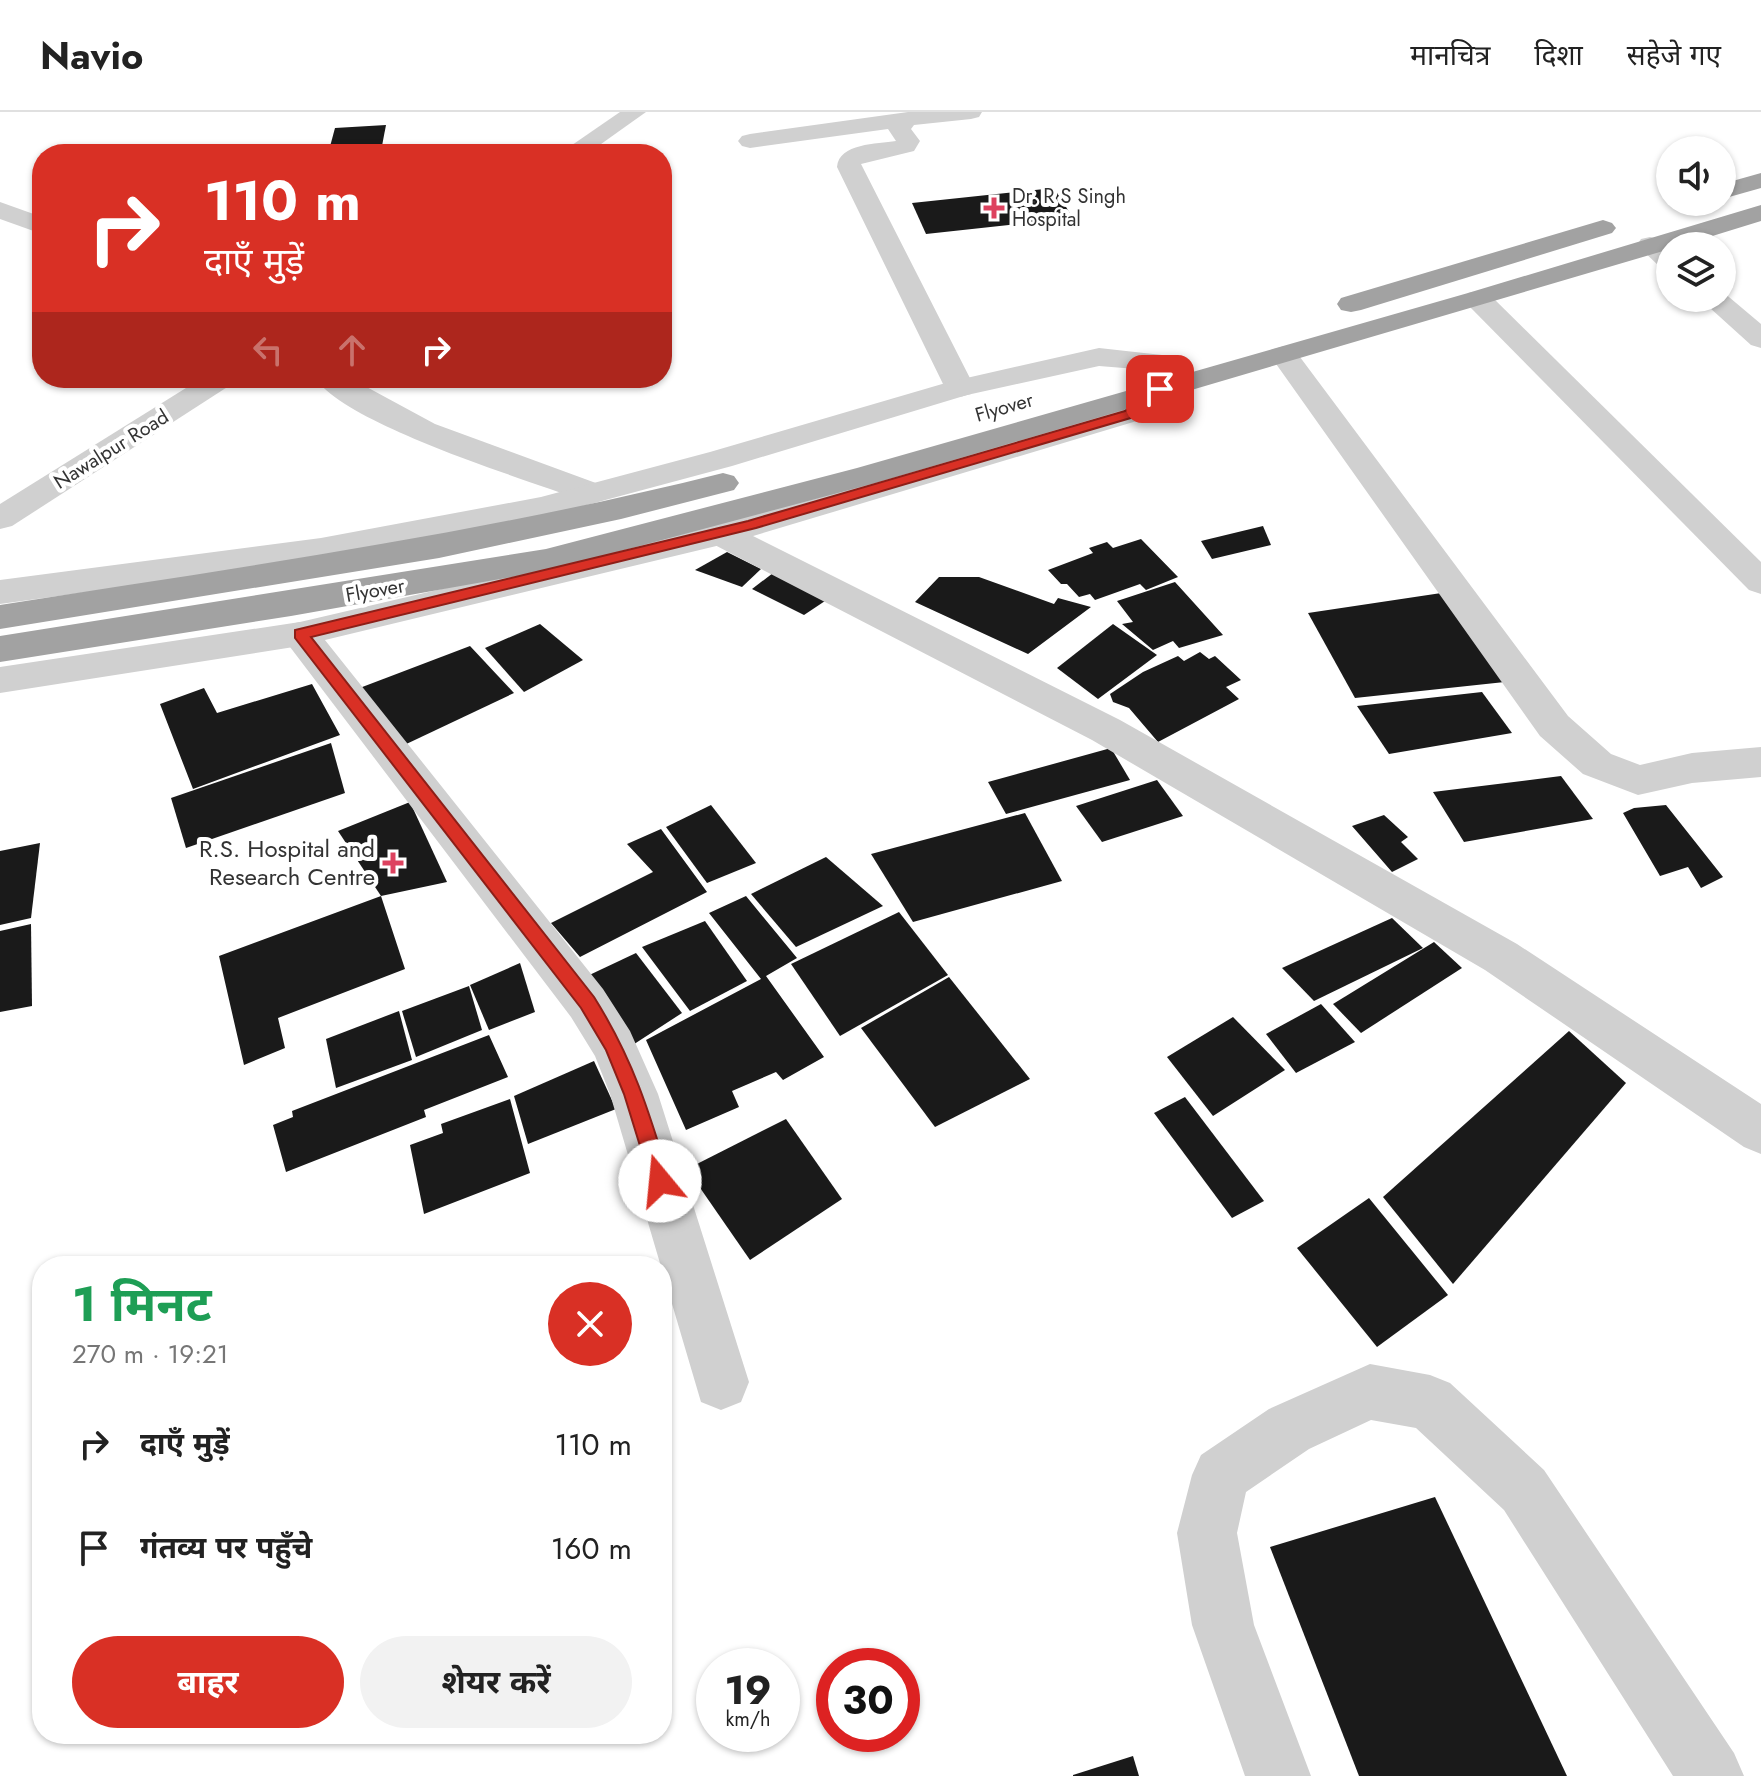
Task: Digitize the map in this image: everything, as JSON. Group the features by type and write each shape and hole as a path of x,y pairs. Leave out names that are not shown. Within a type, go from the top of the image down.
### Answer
{"highway":[{"path":"1736,188 1761,180"},
{"path":"1713,232 1761,213"},
{"path":"1327,312 1629,220"},
{"path":"1171,368 1284,355 1478,299 1656,254"},
{"name":"Flyover","path":"0,617 439,547 621,509 1171,368"},
{"name":"Flyover","path":"0,649 291,604 546,560 868,475 1171,368"}],"street":[{"path":"586,144 635,112"},
{"path":"750,141 907,116 971,112"},
{"path":"907,116 899,129 908,141 906,146 860,154 849,161 849,167 960,388"},
{"path":"0,210 32,222"},
{"path":"1478,299 1761,582"},
{"path":"1729,312 1761,339"},
{"path":"1284,355 1554,726 1597,764 1638,780 1692,768 1761,762"},
{"path":"0,592 321,549 542,507 721,459 960,388 1099,357 1171,368"},
{"path":"0,680 300,634 721,534 1129,414 1171,368"},
{"name":"Nawalpur Road","path":"0,519 206,388"},
{"path":"344,388 419,429 593,493"},
{"path":"721,534 1106,730 1501,957 1761,1131"},
{"path":"300,634 587,1003 614,1046 634,1094 721,1382"},
{"path":"1278,1776 1223,1625 1207,1533 1221,1475 1289,1429 1370,1392 1430,1403 1524,1490 1711,1776"}],"building":[{"path":"386,125 382,144 331,144 335,128"},
{"path":"1054,188 1073,218 926,234 912,203"},
{"path":"1263,526 1271,545 1212,559 1201,541"},
{"path":"1141,539 1178,577 1146,590 1140,584 1095,600 1090,594 1079,597 1048,570 1093,553 1089,548 1107,542 1113,548"},
{"path":"727,552 761,569 742,587 695,570"},
{"path":"773,573 825,601 804,615 752,589"},
{"path":"939,577 979,577 1054,604 1058,598 1091,607 1028,654 915,602"},
{"path":"1175,582 1223,635 1179,648 1173,641 1153,650 1122,624 1133,622 1117,601"},
{"path":"1448,592 1514,681 1355,698 1308,613"},
{"path":"540,624 583,660 524,692 485,648"},
{"path":"1113,624 1157,655 1098,699 1057,668"},
{"path":"470,646 514,693 400,747 357,689"},
{"path":"1200,652 1209,659 1215,656 1241,680 1226,687 1239,699 1158,742 1129,708 1113,702 1110,694 1143,672 1178,656 1184,661"},
{"path":"312,684 340,735 193,789 160,704 204,688 217,713"},
{"path":"1482,692 1512,733 1389,754 1357,706"},
{"path":"331,743 345,793 186,848 171,798"},
{"path":"1111,748 1130,780 1006,814 988,782"},
{"path":"1561,776 1593,819 1464,842 1433,792"},
{"path":"1157,780 1183,816 1102,842 1076,806"},
{"path":"410,802 447,882 381,896 338,831"},
{"path":"711,805 756,863 707,883 666,827"},
{"path":"1666,805 1723,877 1701,888 1688,867 1660,876 1623,813 1634,808"},
{"path":"1025,813 1062,881 913,922 871,854"},
{"path":"1384,815 1408,837 1401,842 1418,859 1392,872 1352,826"},
{"path":"661,829 707,892 580,957 551,923 653,872 627,844"},
{"path":"40,843 31,918 0,925 0,851"},
{"path":"826,857 883,906 796,947 751,894"},
{"path":"381,896 405,969 278,1018 285,1048 244,1065 219,956"},
{"path":"746,896 797,958 766,976 824,1057 783,1080 776,1072 732,1091 739,1107 686,1130 646,1040 761,979 709,913"},
{"path":"899,912 948,975 840,1036 791,964"},
{"path":"1392,918 1423,948 1314,1001 1282,968"},
{"path":"705,921 747,981 690,1011 642,947"},
{"path":"31,924 32,1006 0,1012 0,931"},
{"path":"1434,942 1462,968 1361,1033 1333,1004"},
{"path":"636,953 682,1013 625,1050 583,978"},
{"path":"520,963 535,1012 489,1030 470,985"},
{"path":"949,977 1030,1079 935,1127 861,1028"},
{"path":"469,986 482,1030 416,1057 402,1011"},
{"path":"1321,1004 1355,1042 1296,1073 1266,1034"},
{"path":"399,1011 412,1060 336,1088 326,1039"},
{"path":"1233,1017 1285,1070 1213,1116 1167,1057"},
{"path":"1569,1031 1626,1083 1453,1284 1383,1197"},
{"path":"489,1035 508,1077 424,1110 426,1117 286,1172 273,1125 293,1117 292,1111"},
{"path":"594,1061 616,1109 528,1144 514,1096"},
{"path":"1185,1097 1264,1201 1232,1218 1154,1113"},
{"path":"510,1099 530,1173 424,1214 410,1145 443,1133 441,1124"},
{"path":"786,1119 842,1199 750,1260 687,1169"},
{"path":"1369,1198 1448,1295 1377,1347 1297,1248"},
{"path":"1435,1497 1567,1776 1359,1776 1270,1547"},
{"path":"1133,1756 1139,1776 1073,1776 1073,1775"}],"place":[{"name":"Dr. R S Singh Hospital","path":"994,208"},
{"name":"R.S. Hospital and Research Centre","path":"393,863"}],"route":[{"path":"660,1181 634,1094 614,1046 587,1003 300,634 721,534 1129,414 1160,389"}]}
